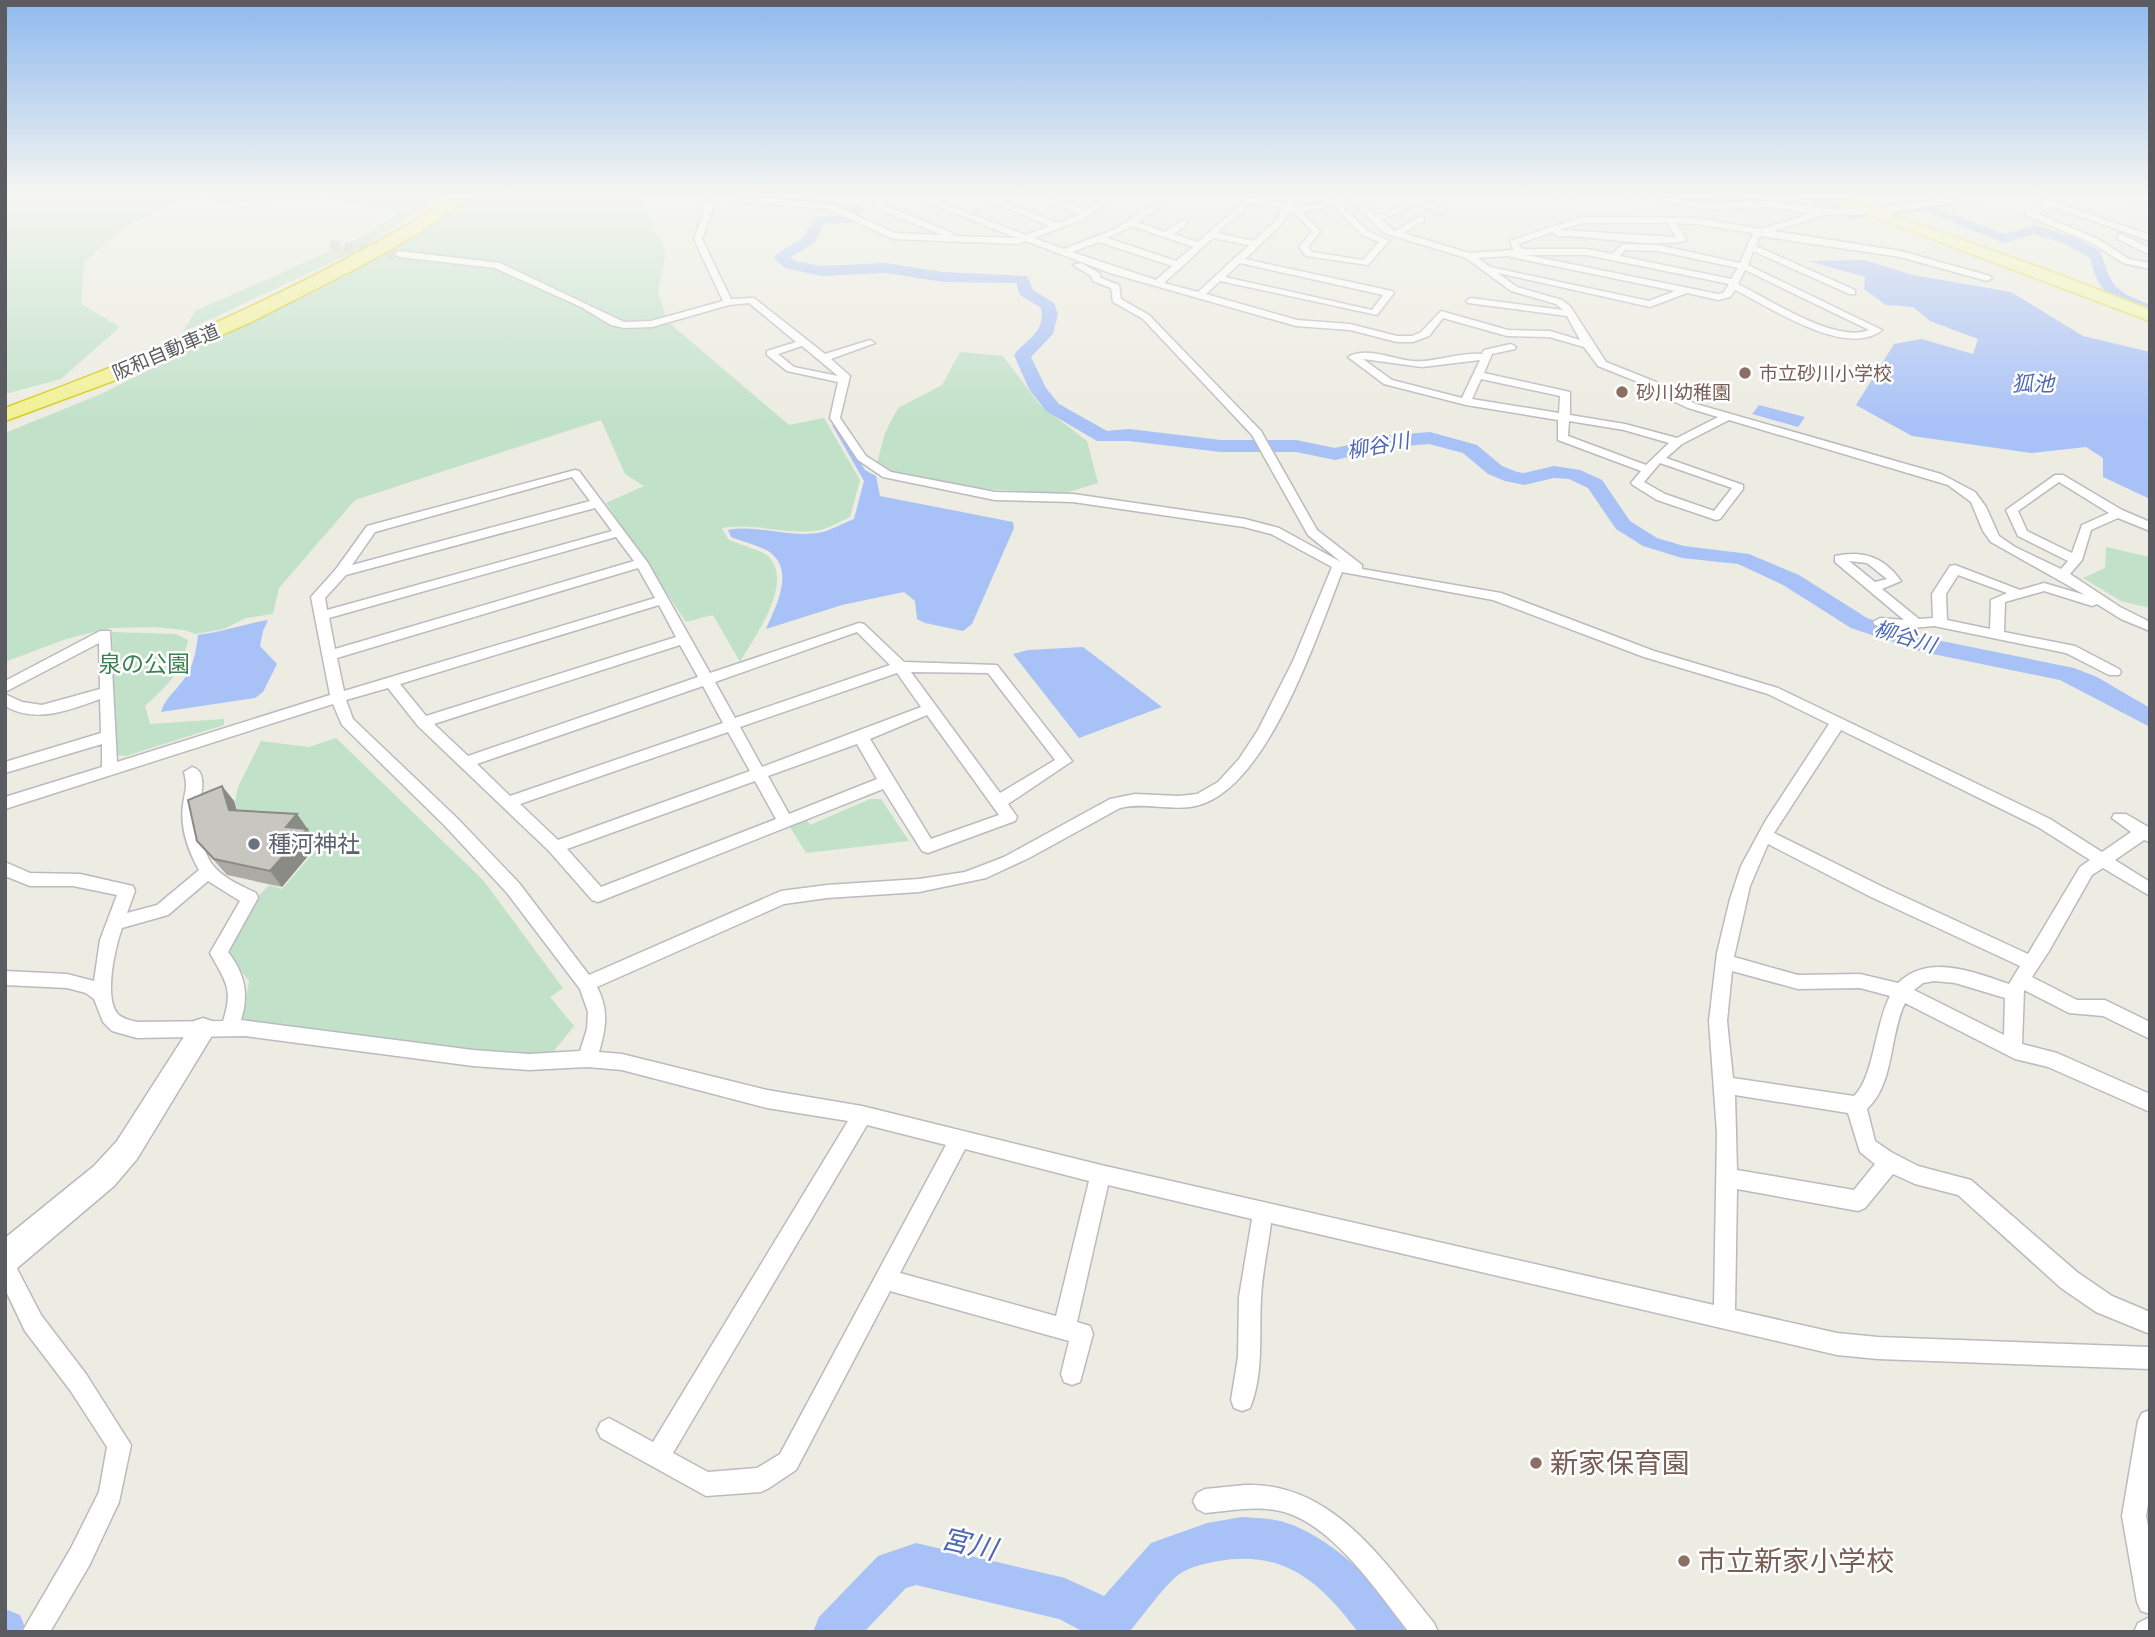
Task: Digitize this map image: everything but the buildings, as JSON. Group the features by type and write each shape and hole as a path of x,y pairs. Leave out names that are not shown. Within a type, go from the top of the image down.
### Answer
{"highway":[{"name":"阪和自動車道","path":"5,408 134,359 266,300 321,271"},
{"name":"阪和自動車道","path":"5,415 139,363 276,303 338,271"}],"main road":[{"path":"2030,271 2150,316"}],"street":[{"path":"508,271 560,294 614,323 624,325 652,324 728,302 751,300 845,376 835,418 862,458 887,475 995,496 1073,498 1245,523 1275,531 1338,567 1496,596 1649,654 1773,691 2044,823 2150,890"},
{"path":"713,271 728,302"},
{"path":"1090,271 1096,275 1096,279 1116,287 1116,300 1146,317 1257,433 1312,532 1364,573"},
{"path":"1120,271 1199,296 1306,324 1350,327 1406,340 1425,334 1441,314 1507,333 1549,334 1588,345"},
{"path":"1157,284 1171,271"},
{"path":"1199,296 1226,271"},
{"path":"1219,278 1374,313 1389,293 1290,271"},
{"path":"1492,271 1514,289 1559,302 1571,314 1602,364 1652,384 1692,406 1937,475 1957,484 1971,492 1979,502 1990,533 1996,540 2024,558 2062,575 2108,607"},
{"path":"1505,271 1650,304 1685,290"},
{"path":"1593,271 1718,297 1727,295 1740,271"},
{"path":"1678,271 1734,284 1822,330 1861,337 1877,330 1754,271"},
{"path":"1806,271 1852,292"},
{"path":"1963,271 1987,278"},
{"path":"1456,318 1474,297 1571,314"},
{"path":"1306,324 1325,303"},
{"path":"806,342 771,353 791,369 844,380"},
{"path":"824,358 870,343"},
{"path":"1466,401 1488,352 1511,347"},
{"path":"1484,357 1471,355 1416,365 1366,355 1353,357 1388,382 1466,401 1625,427 1678,442"},
{"path":"1477,375 1566,394 1562,438 1648,470"},
{"path":"1659,459 1739,487 1716,516 1661,497 1637,483 1659,459 1678,442 1728,416"},
{"path":"587,1059 597,1027 596,1000 586,984 513,888 451,822 346,721 338,698 318,597 341,572 371,529 575,473 642,563 785,821"},
{"path":"2076,560 2022,533 2012,510 2059,477 2118,513 2150,527"},
{"path":"341,572 598,502"},
{"path":"2062,575 2076,560 2086,528 2118,513"},
{"path":"321,616 620,532"},
{"path":"331,655 642,563"},
{"path":"586,984 780,898 810,892 919,886 965,878 1010,861 1118,802 1182,803 1215,793 1231,779 1262,736 1278,707 1338,567"},
{"path":"1940,623 1939,594 1955,569 2020,594"},
{"path":"1873,587 1916,624"},
{"path":"1997,635 1997,600 2044,587 2108,607 2150,627"},
{"path":"5,803 662,600"},
{"path":"1880,622 1900,625 1940,623 2070,649 2114,672"},
{"path":"468,762 859,627 900,667 1009,817 928,847 861,737"},
{"path":"5,687 105,634 110,770"},
{"path":"423,722 684,639"},
{"path":"509,802 900,667 992,668 1064,761 998,803"},
{"path":"391,682 423,722 555,846 598,895 886,782"},
{"path":"5,699 19,709 43,711 107,692"},
{"path":"555,846 861,737 929,709"},
{"path":"1724,1318 1729,1238 1728,1178 1726,1085 1718,1020 1726,962 1742,885 1766,836 1839,721"},
{"path":"5,768 109,736"},
{"path":"5,1258 104,1176 127,1150 216,1029 236,1010 239,988 232,969 219,953 250,898 209,872 191,831 191,797 196,787 192,772"},
{"path":"2120,818 2147,834"},
{"path":"2013,1048 2017,986 2086,872 2102,859 2147,834"},
{"path":"1766,836 1877,892 2031,963"},
{"path":"5,868 31,881 75,880 127,891 109,940 101,994 108,1017 118,1025 137,1030 245,1028 473,1058 529,1062 587,1059 622,1062 766,1099 862,1115 1101,1174 1837,1344 1878,1348 2150,1358"},
{"path":"115,923 162,910 209,872"},
{"path":"1726,962 1798,982 1860,981 1899,991 2013,1048 2050,1059 2150,1103"},
{"path":"1726,1085 1856,1105 1862,1102 1874,1083 1888,1018 1899,991 1926,972 2017,986 2075,1009 2105,1008 2150,1031"},
{"path":"5,978 67,981 91,987 101,994"},
{"path":"1856,1105 1867,1146 1914,1175 1964,1187 2069,1280 2104,1304 2150,1323"},
{"path":"657,1457 862,1115"},
{"path":"609,1430 706,1484 761,1480 788,1462 960,1139"},
{"path":"1728,1178 1858,1201 1890,1162"},
{"path":"1064,1329 1101,1174"},
{"path":"1242,1400 1249,1356 1250,1297 1263,1211"},
{"path":"5,1266 33,1323 78,1382 118,1445 111,1494 80,1558 36,1631"},
{"path":"884,1279 1082,1334 1072,1374"},
{"path":"2150,1421 2134,1516 2150,1602"},
{"path":"1205,1501 1256,1497 1285,1500 1317,1516 1362,1554 1425,1632"}],"green space":[{"path":"5,271 83,271 81,304 120,327 61,379 5,394"},
{"path":"285,271 312,271 183,332 195,311"},
{"path":"349,271 662,271 658,291 667,321 789,425 824,418 860,480 850,517 824,529 808,531 722,528 728,539 768,556 775,567 777,580 769,610 740,662 713,615 686,622 606,503 644,486 625,474 601,420 355,500 279,588 273,614 246,618 224,629 196,634 156,627 110,628 66,639 5,662 5,433 101,394 316,291"},
{"path":"960,352 1003,356 1040,405 1087,441 1098,483 1062,494 986,489 906,479 877,463 885,433 898,408 942,385"},
{"path":"2106,547 2150,557 2150,608 2121,601 2083,578 2105,568"},
{"name":"泉の公園","path":"112,632 176,634 188,640 178,670 145,706 150,724 224,719 224,725 126,756 116,755"},
{"path":"336,738 483,880 563,988 550,997 574,1026 550,1056 447,1048 242,1021 249,981 225,952 249,906 269,885 282,889 322,843 245,837 235,802 238,787 261,741 309,747"},
{"path":"870,799 881,799 909,841 806,853 790,827 807,820 810,825"}],"water":[{"name":"狐池","path":"1845,271 1901,271 2011,292 2083,336 2150,352 2150,499 2103,477 2103,458 2086,447 2031,453 1912,436 1856,405 1894,344 1922,339 1973,354 1978,339 1930,321 1913,307 1886,305 1864,289 1865,277"},
{"path":"1759,405 1805,417 1798,427 1752,414"},
{"path":"837,424 865,470 876,476 880,496 1013,522 1014,528 972,624 963,631 917,619 915,601 904,592 842,605 766,629 781,590 782,570 771,553 731,537 728,530 751,529 811,534 827,531 854,519 864,481 832,425"},
{"path":"268,620 260,646 277,664 263,692 255,698 161,712 190,668 198,635"},
{"path":"1083,647 1162,707 1079,738 1013,654 1028,650"}],"waterway":[{"name":"柳谷川","path":"907,271 943,277 1022,279 1026,292 1048,306 1050,314 1045,334 1022,355 1037,389 1061,414 1104,437 1129,435 1221,446 1296,446 1335,454 1392,441 1430,438 1470,449 1495,470 1512,477 1524,479 1554,472 1573,474 1595,484 1623,525 1650,542 1682,552 1742,558 1791,580 1859,623 1923,645 2066,673 2089,683 2150,719"},
{"path":"2100,271 2105,283 2115,294 2150,311"},
{"path":"1109,1622 1166,1558 1207,1543 1242,1537 1280,1541 1325,1566 1363,1604 1385,1632"},
{"name":"宮川","path":"834,1632 893,1571 916,1564 1065,1599 1109,1622"},
{"path":"1106,1632 1109,1622"}],"place":[{"name":"市立砂川小学校","path":"1745,373"},
{"name":"砂川幼稚園","path":"1622,392"},
{"name":"種河神社","path":"254,844"},
{"name":"新家保育園","path":"1536,1463"},
{"name":"市立新家小学校","path":"1684,1561"}]}
